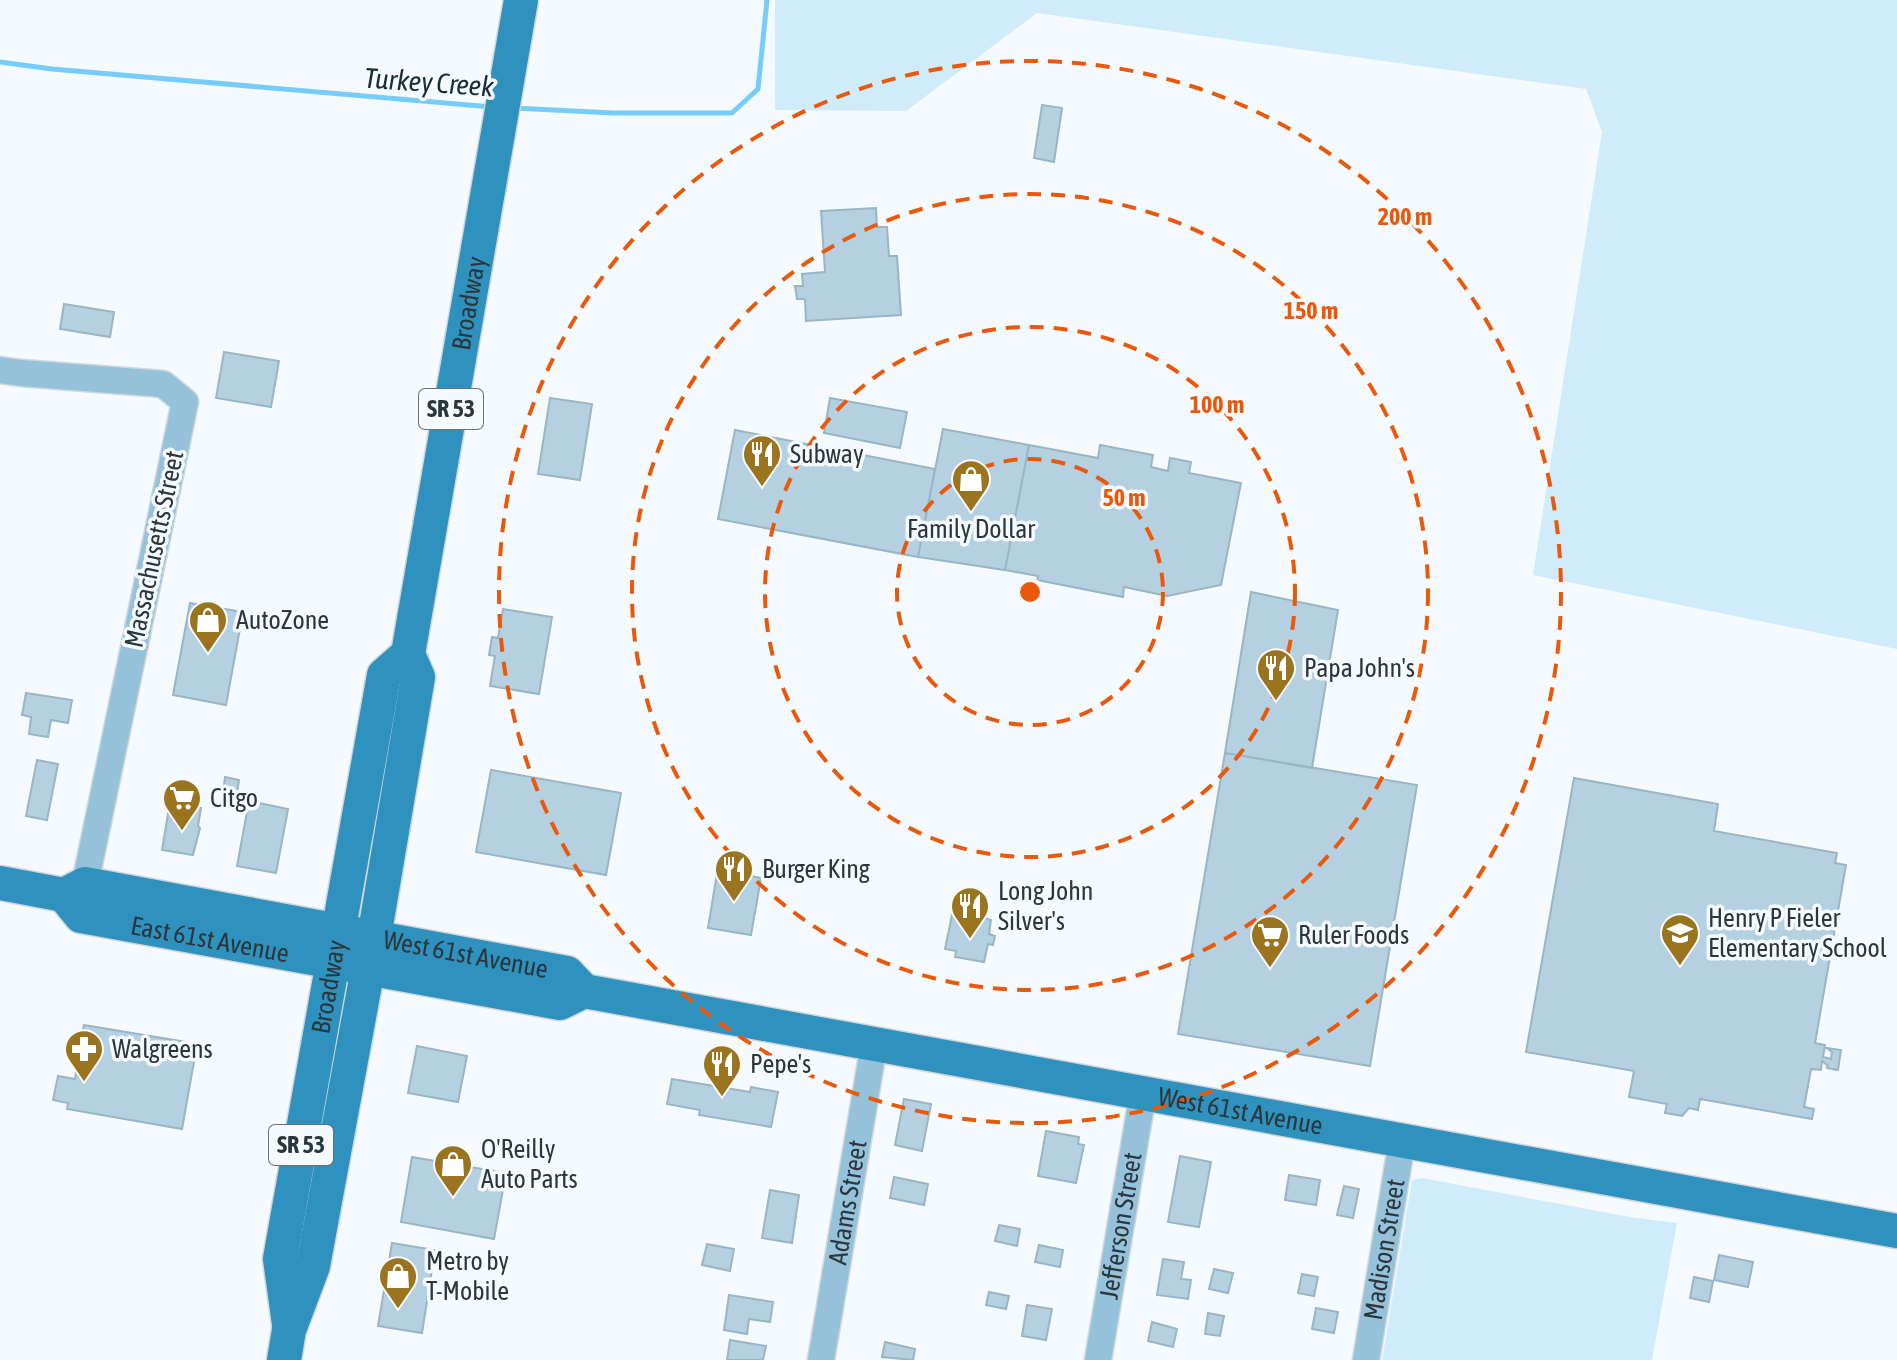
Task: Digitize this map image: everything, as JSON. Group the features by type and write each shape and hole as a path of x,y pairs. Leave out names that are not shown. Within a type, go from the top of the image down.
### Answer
{"main road":[{"name":"Broadway","path":"287,1345 313,1266 354,949 384,675 408,654 521,0"},
{"name":"East 61st Avenue","path":"0,883 75,889 354,949"},
{"name":"West 61st Avenue","path":"354,949 560,1003 584,991 1897,1231"}],"street":[{"name":"Massachusetts Street","path":"0,370 163,384 185,402 75,889"},
{"name":"Adams Street","path":"821,1360 874,1044"},
{"name":"Jefferson Street","path":"1098,1360 1143,1093"},
{"name":"Madison Street","path":"1366,1360 1402,1141"}],"shaded area":[{"path":"775,0 1897,0 1897,649 1533,575 1602,132 1586,89 1037,13 906,111 775,110"},
{"path":"1422,1178 1677,1223 1652,1360 1382,1360 1412,1180"}],"building":[{"path":"1042,105 1062,108 1054,162 1034,158"},
{"path":"876,208 877,227 887,227 889,256 897,256 901,315 806,321 805,299 797,299 795,286 803,286 802,274 825,272 821,211"},
{"path":"64,304 114,312 110,337 60,329"},
{"path":"224,352 279,361 271,407 216,398"},
{"path":"550,398 592,404 580,480 538,474"},
{"path":"830,398 907,412 900,448 824,433"},
{"name":"Family Dollar","path":"943,429 1029,445 1005,570 918,557"},
{"path":"735,430 935,469 918,557 718,519"},
{"path":"1029,445 1098,458 1100,445 1153,455 1151,467 1168,471 1170,458 1191,462 1189,473 1241,483 1221,585 1167,596 1124,587 1123,597 1037,580 1038,576 1005,570"},
{"path":"1251,592 1338,610 1312,768 1225,753"},
{"name":"AutoZone","path":"190,603 243,612 226,705 173,695"},
{"path":"503,609 552,617 539,694 490,686 495,656 489,655 492,637 498,638"},
{"path":"26,693 72,700 68,723 51,720 48,737 29,734 31,717 22,715"},
{"path":"1225,753 1417,785 1370,1066 1178,1034"},
{"path":"37,760 58,764 47,820 26,816"},
{"path":"491,770 621,793 606,875 476,852"},
{"path":"225,777 239,780 237,794 223,793"},
{"path":"1574,778 1718,804 1714,831 1837,853 1835,863 1846,865 1815,1043 1825,1045 1823,1057 1831,1059 1832,1052 1827,1048 1841,1050 1838,1070 1827,1068 1822,1061 1821,1070 1811,1069 1804,1107 1814,1109 1812,1119 1700,1099 1698,1110 1689,1108 1682,1116 1665,1113 1667,1104 1629,1097 1634,1071 1526,1052"},
{"name":"Citgo","path":"249,801 288,809 276,873 237,866"},
{"name":"Citgo","path":"170,802 201,808 193,855 162,850"},
{"name":"Burger King","path":"719,861 732,863 730,872 761,878 751,935 708,928"},
{"name":"Long John Silver's","path":"953,910 991,920 989,934 995,936 993,945 988,944 984,962 955,957 956,951 945,949"},
{"name":"Walgreens","path":"84,1025 186,1042 195,1056 182,1129 67,1109 68,1103 53,1100 58,1076 75,1079"},
{"path":"417,1046 467,1056 458,1102 408,1093"},
{"name":"Pepe's","path":"672,1079 750,1092 751,1087 778,1092 771,1127 699,1115 700,1110 667,1104"},
{"path":"904,1099 931,1104 922,1151 895,1145"},
{"path":"1046,1131 1079,1137 1078,1144 1084,1145 1076,1183 1038,1176"},
{"path":"1180,1156 1211,1162 1199,1227 1168,1222"},
{"name":"O'Reilly Auto Parts","path":"412,1157 506,1173 494,1239 401,1222"},
{"path":"1289,1175 1320,1180 1316,1205 1285,1200"},
{"path":"894,1177 928,1184 924,1205 890,1198"},
{"path":"1344,1186 1359,1189 1353,1218 1337,1215"},
{"path":"770,1190 799,1195 792,1243 762,1238"},
{"path":"999,1225 1020,1229 1017,1246 995,1241"},
{"path":"392,1243 435,1250 422,1333 378,1326"},
{"path":"707,1244 734,1249 730,1271 702,1265"},
{"path":"1039,1245 1063,1250 1060,1267 1035,1262"},
{"path":"1719,1255 1753,1262 1748,1287 1714,1280"},
{"path":"1163,1259 1184,1262 1181,1279 1191,1280 1188,1299 1157,1295"},
{"path":"1214,1269 1233,1273 1228,1293 1209,1289"},
{"path":"1302,1274 1318,1277 1314,1296 1298,1293"},
{"path":"1694,1277 1713,1281 1709,1302 1690,1298"},
{"path":"989,1292 1009,1296 1006,1309 986,1305"},
{"path":"729,1295 773,1302 770,1322 749,1319 747,1334 724,1330"},
{"path":"1027,1305 1052,1309 1046,1340 1022,1336"},
{"path":"1316,1308 1338,1312 1334,1333 1312,1329"},
{"path":"1208,1313 1224,1316 1220,1336 1205,1334"},
{"path":"1152,1322 1177,1329 1173,1347 1148,1341"},
{"path":"730,1340 766,1346 763,1360 727,1360"},
{"path":"885,1342 915,1349 913,1360 882,1357"}],"waterway":[{"name":"Turkey Creek","path":"514,108 613,113 732,113 758,89 767,0"},
{"name":"Turkey Creek","path":"0,62 492,107"}],"place":[{"name":"Subway","path":"762,488"},
{"name":"Family Dollar","path":"971,513"},
{"name":"AutoZone","path":"208,654"},
{"name":"Papa John's","path":"1276,702"},
{"name":"Citgo","path":"182,832"},
{"name":"Burger King","path":"734,903"},
{"name":"Long John Silver's","path":"970,940"},
{"name":"Henry P Fieler Elementary School","path":"1680,967"},
{"name":"Ruler Foods","path":"1270,969"},
{"name":"Walgreens","path":"84,1083"},
{"name":"Pepe's","path":"722,1098"},
{"name":"O'Reilly Auto Parts","path":"453,1198"},
{"name":"Metro by T-Mobile","path":"398,1310"}]}
